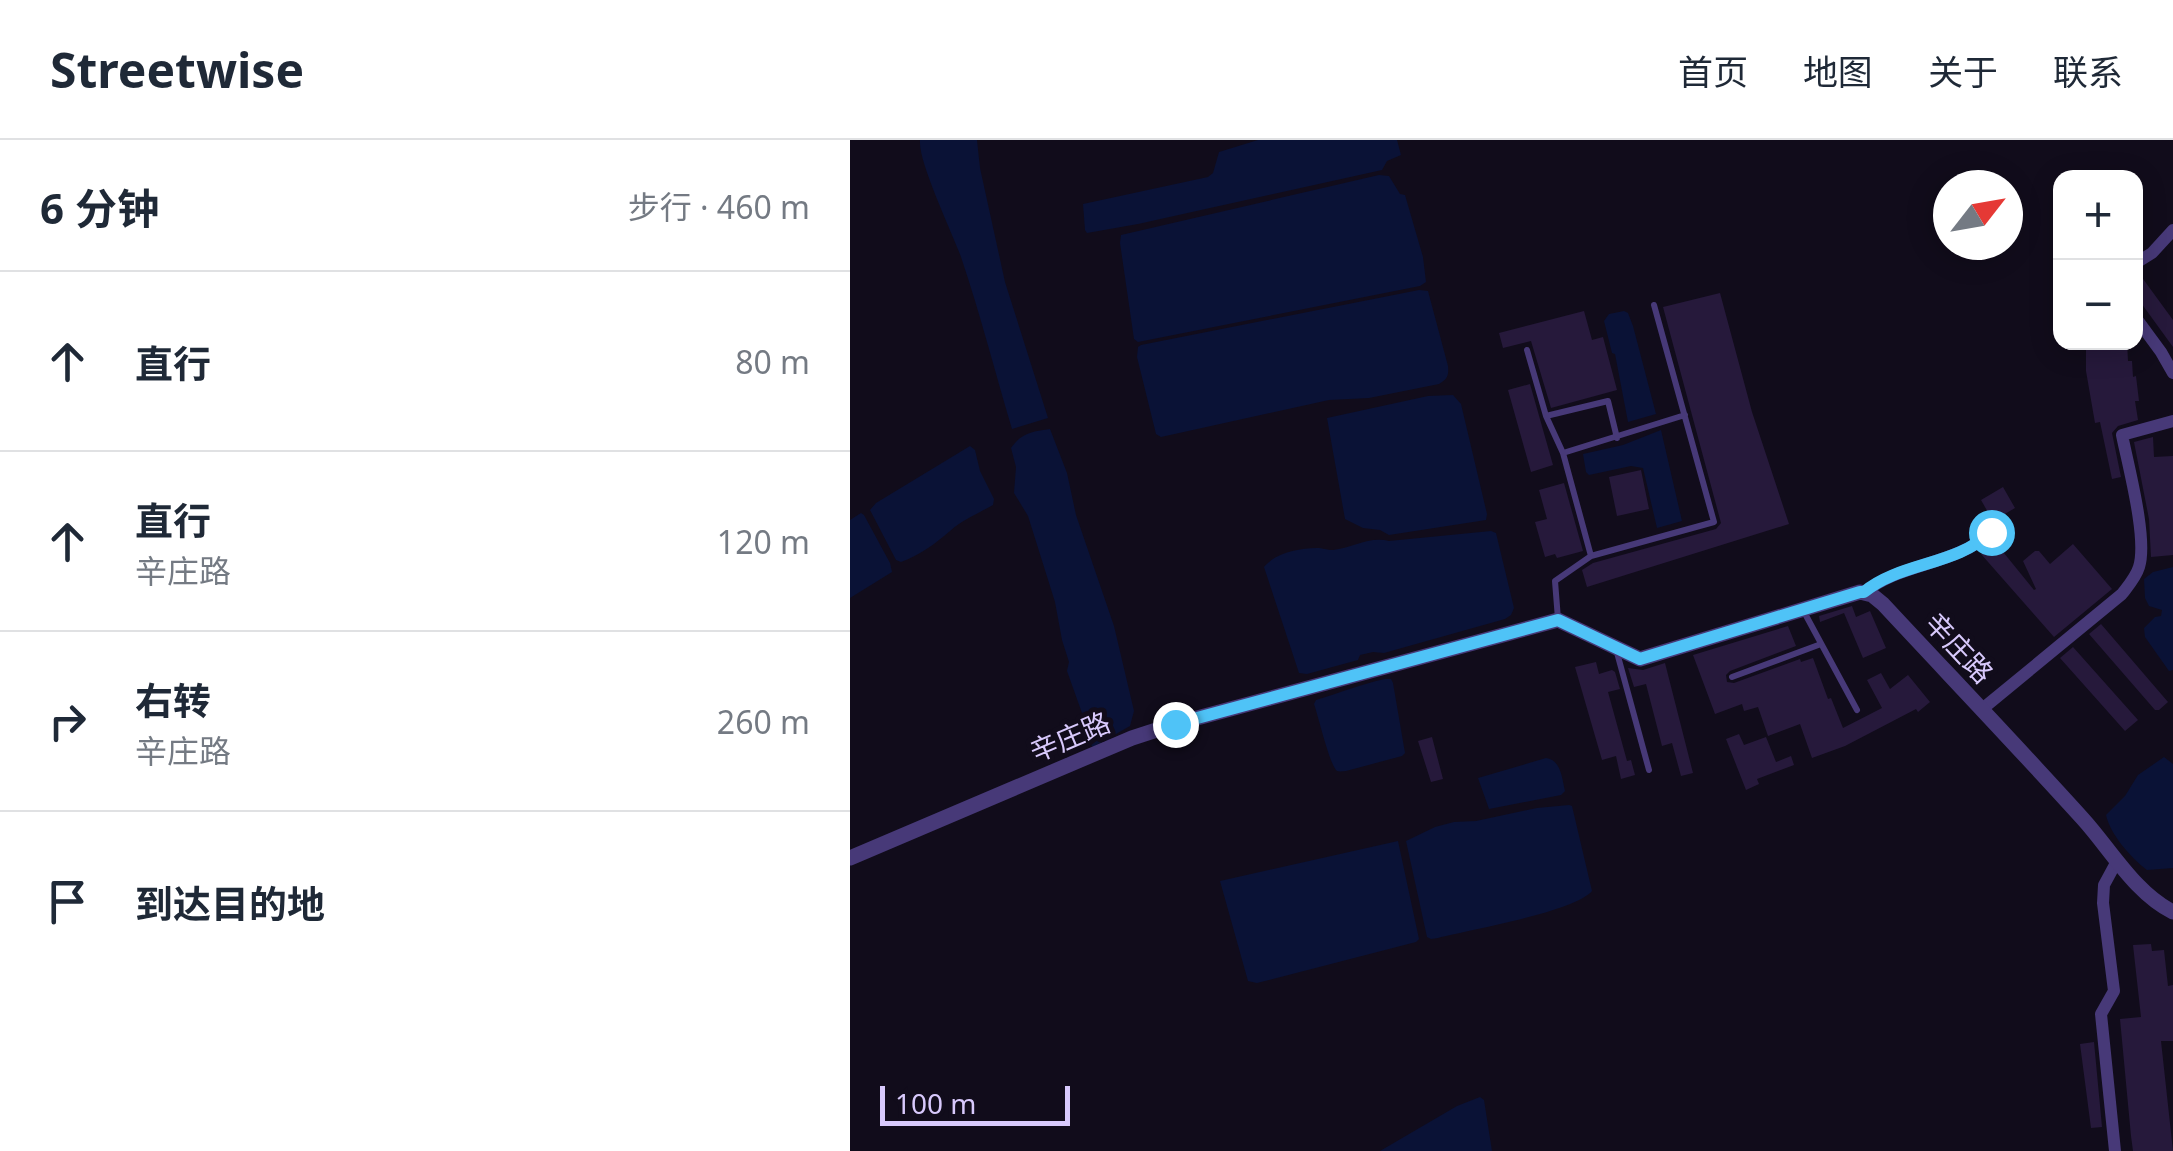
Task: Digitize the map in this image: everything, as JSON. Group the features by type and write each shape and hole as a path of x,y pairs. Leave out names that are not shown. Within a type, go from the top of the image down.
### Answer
{"street":[{"path":"2141,260 2173,230"},
{"path":"2143,328 2173,374"},
{"path":"1982,710 2109,606 2134,576 2140,565 2140,546 2135,494 2122,435 2173,421"},
{"path":"1558,620 1640,659 1864,592 1877,582 1971,548 1991,532"},
{"name":"辛庄路","path":"1864,592 1884,604 2103,841 2117,861 2158,904 2173,912"},
{"name":"辛庄路","path":"850,858 1132,738 1558,620"},
{"path":"2115,1151 2102,1014 2114,991 2104,884 2117,861"}],"lane":[{"path":"1558,620 1555,581 1591,556 1714,522 1654,305"},
{"path":"1527,350 1546,416 1563,453 1591,556"},
{"path":"1546,416 1608,401 1617,438"},
{"path":"1563,453 1686,414"},
{"path":"1802,609 1857,710"},
{"path":"1732,676 1821,644"},
{"path":"1616,648 1649,770"}],"water":[{"path":"920,140 977,140 1005,282 1048,418 1012,429 968,278 930,180"},
{"path":"1258,140 1397,140 1401,155 1387,161 1382,170 1138,224 1087,233 1085,230 1083,204 1208,177 1219,152"},
{"path":"1379,175 1389,176 1400,194 1405,195 1426,282 1138,342 1134,339 1121,235"},
{"path":"1428,291 1448,366 1447,377 1439,384 1369,398 1329,400 1161,437 1156,434 1137,357 1141,345"},
{"path":"1624,311 1633,326 1656,414 1628,422 1615,354 1604,321 1609,314"},
{"path":"1453,395 1461,404 1486,520 1389,535 1345,519 1327,418 1428,396"},
{"path":"1050,429 1114,626 1134,711 1130,726 1093,747 1088,742 1087,727 1067,671 1069,662 1055,602 1028,516 1014,493 1016,467 1011,448 1024,436"},
{"path":"1661,430 1682,521 1657,528 1643,468 1631,466 1589,475 1583,454 1623,445"},
{"path":"970,446 975,450 993,505 960,523 921,553 901,562 896,560 870,510"},
{"path":"861,513 892,572 850,598 850,520"},
{"path":"1496,533 1514,608 1511,615 1384,653 1360,655 1358,660 1299,673 1264,567 1269,562 1303,549 1333,550 1375,540"},
{"path":"2173,567 2173,670 2169,671 2145,637 2144,628 2161,616 2162,610 2149,606 2144,579 2153,572"},
{"path":"1385,679 1393,683 1405,753 1337,771 1324,740 1316,700"},
{"path":"2164,757 2173,764 2173,868 2147,870 2122,845 2106,815 2138,775"},
{"path":"1546,758 1560,770 1565,791 1561,795 1489,809 1478,778"},
{"path":"1569,805 1592,891 1544,913 1438,938 1427,937 1406,841 1454,822"},
{"path":"1398,841 1419,939 1416,942 1257,983 1248,981 1220,881"},
{"path":"1480,1097 1484,1100 1492,1151 1380,1151 1457,1106"}],"building":[{"path":"2143,279 2173,320 2173,347 2143,306"},
{"path":"1720,293 1752,412 1789,524 1587,587 1582,570 1593,563 1716,529 1721,523 1663,307"},
{"path":"1584,311 1592,340 1603,337 1617,390 1551,408 1531,341 1503,348 1499,333"},
{"path":"2086,350 2127,350 2128,361 2132,361 2138,420 2118,426 2112,433 2121,477 2112,479 2100,422 2095,423"},
{"path":"1530,384 1553,465 1531,472 1508,390"},
{"path":"2153,437 2154,457 2173,456 2173,555 2151,557 2149,519 2134,442"},
{"path":"1641,470 1649,509 1617,516 1609,477"},
{"path":"1564,483 1583,551 1545,557 1535,522 1547,519 1539,490"},
{"path":"2003,487 2015,508 1993,521 1981,500"},
{"path":"1995,542 2034,590 2023,561 2039,551 2050,564 2073,544 2112,589 2054,637 1981,554"},
{"path":"1852,606 1856,617 1870,611 1886,648 1863,658 1844,613 1820,622 1819,616"},
{"path":"2101,624 2168,702 2159,710 2089,634"},
{"path":"1788,626 1796,646 1730,671 1727,682 1813,658 1843,728 1882,708 1867,680 1881,673 1890,689 1908,675 1930,702 1918,712 1916,709 1845,746 1812,758 1800,724 1768,736 1758,707 1744,711 1742,704 1715,714 1693,655"},
{"path":"2073,647 2138,720 2125,731 2060,658"},
{"path":"1596,662 1599,674 1615,672 1620,689 1608,692 1627,761 1631,760 1635,775 1621,779 1616,756 1602,760 1575,667"},
{"path":"1665,663 1693,773 1681,776 1672,743 1662,746 1646,684 1634,687 1628,668 1643,670"},
{"path":"1739,734 1744,745 1766,737 1776,762 1791,756 1794,765 1757,779 1759,784 1746,790 1726,739"},
{"path":"1432,737 1443,779 1431,782 1418,741"},
{"path":"2151,944 2152,951 2164,950 2168,986 2173,985 2173,1041 2161,1041 2173,1151 2133,1151 2131,1136 2120,1019 2141,1017 2133,945"},
{"path":"2094,1042 2102,1127 2091,1128 2080,1044"}],"route":[{"path":"1175,724 1558,620 1640,659 1864,592 1877,582 1971,548 1991,532"}]}
